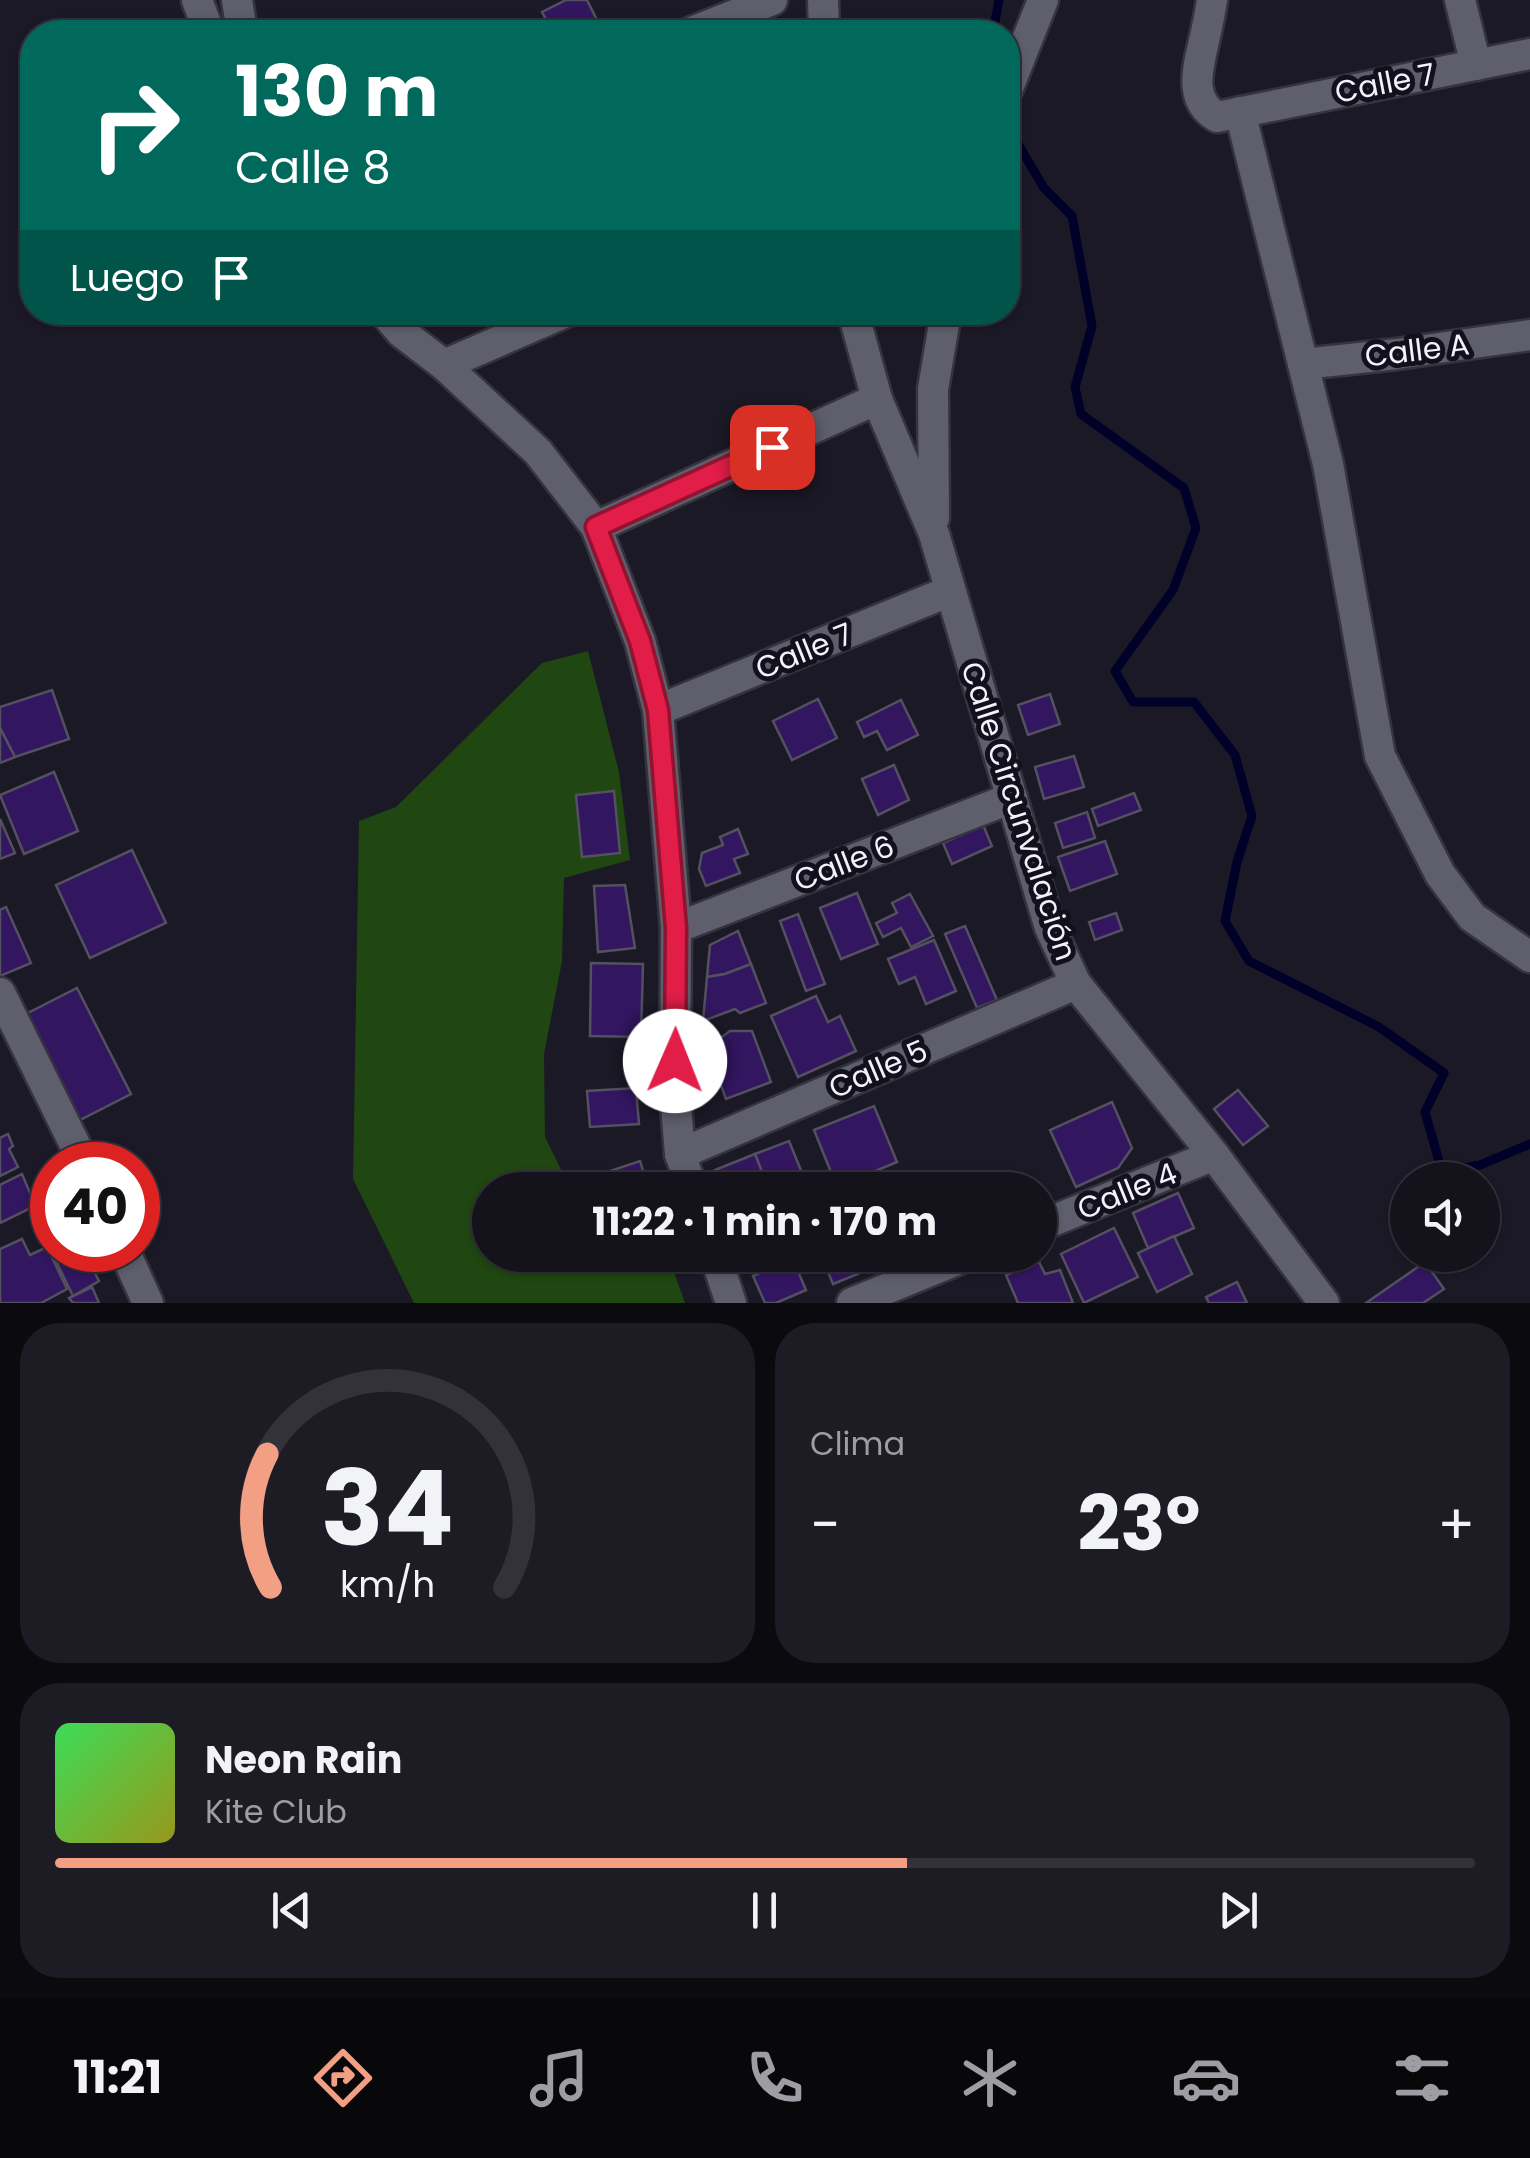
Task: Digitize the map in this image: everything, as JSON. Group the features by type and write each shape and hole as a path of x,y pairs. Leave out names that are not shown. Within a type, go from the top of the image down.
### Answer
{"street":[{"path":"722,20 772,0"},
{"path":"1020,58 1043,0"},
{"path":"1212,0 1196,73 1202,102 1218,117 1240,112 1328,464 1380,756 1440,874 1472,918 1523,942"},
{"path":"1460,0 1476,65"},
{"name":"Calle 7","path":"1240,112 1530,54"},
{"path":"395,325 538,452 596,527 640,641 658,710 676,928 674,1095 680,1154 686,1172"},
{"path":"444,365 536,325"},
{"name":"Calle Circunvalación","path":"857,325 877,398 934,534 1050,928 1076,984 1214,1155 1324,1303"},
{"path":"934,534 933,388 944,325"},
{"name":"Calle A","path":"1303,364 1530,336"},
{"path":"596,527 877,398"},
{"name":"Calle 7","path":"658,710 950,591"},
{"name":"Calle 6","path":"676,928 1012,798"},
{"name":"Calle 5","path":"680,1154 1076,984"},
{"path":"0,993 74,1142"},
{"name":"Calle 4","path":"1057,1219 1214,1155"},
{"path":"134,1272 148,1303"},
{"path":"721,1272 731,1303"},
{"path":"852,1303 928,1272"}],"green space":[{"path":"588,651 619,772 630,860 564,878 562,961 544,1054 545,1137 562,1172 472,1172 472,1272 674,1272 685,1303 414,1303 353,1179 359,821 396,807 542,663"}],"building":[{"path":"566,0 587,0 597,20 546,20 542,12"},
{"path":"52,690 69,739 15,757 0,728 0,707"},
{"path":"1050,694 1060,724 1028,735 1018,705"},
{"path":"818,699 837,738 792,760 773,721"},
{"path":"901,700 918,735 887,750 877,731 864,737 857,722"},
{"path":"0,728 15,757 0,763"},
{"path":"1074,756 1084,787 1044,799 1035,767"},
{"path":"894,765 909,800 878,815 862,779"},
{"path":"54,772 78,831 24,854 0,795"},
{"path":"614,791 620,853 582,857 576,795"},
{"path":"1134,793 1141,810 1098,826 1092,809"},
{"path":"1087,812 1095,838 1063,848 1055,823"},
{"path":"0,819 15,853 0,859"},
{"path":"983,825 992,846 952,864 943,843"},
{"path":"738,829 748,854 734,859 740,873 706,886 699,869 702,853 723,845 720,837"},
{"path":"1105,841 1117,874 1070,891 1058,857"},
{"path":"132,850 166,923 90,958 56,885"},
{"path":"625,885 635,948 598,952 594,886"},
{"path":"857,893 878,944 841,959 820,908"},
{"path":"910,894 933,936 911,947 901,928 883,937 876,923 897,913 892,903"},
{"path":"6,907 31,963 0,976 0,910"},
{"path":"1116,913 1122,930 1095,940 1089,922"},
{"path":"798,914 825,984 806,991 780,921"},
{"path":"965,926 997,1000 977,1008 945,934"},
{"path":"738,931 751,964 707,977 710,945"},
{"path":"934,940 956,991 926,1004 915,977 899,984 888,959"},
{"path":"591,963 643,964 641,1037 590,1036"},
{"path":"751,964 766,1003 703,1021 707,977"},
{"path":"77,988 131,1094 78,1121 24,1015"},
{"path":"816,996 828,1022 840,1016 856,1051 798,1077 771,1016"},
{"path":"730,1031 752,1031 771,1082 726,1099 719,1080 706,1078 704,1050"},
{"path":"636,1088 639,1124 590,1127 587,1091"},
{"path":"1238,1090 1268,1126 1243,1145 1214,1109"},
{"path":"1112,1102 1132,1148 1118,1168 1076,1187 1050,1130"},
{"path":"874,1106 897,1162 873,1172 831,1172 814,1130"},
{"path":"8,1134 13,1146 9,1149 18,1167 0,1176 0,1138"},
{"path":"789,1141 802,1172 762,1172 755,1154"},
{"path":"755,1154 762,1172 716,1172"},
{"path":"640,1161 643,1172 610,1172"},
{"path":"22,1174 30,1193 30,1208 0,1223 0,1185"},
{"path":"1178,1193 1194,1228 1148,1248 1133,1213"},
{"path":"1114,1228 1138,1277 1084,1303 1061,1254"},
{"path":"1174,1236 1192,1274 1157,1292 1138,1253"},
{"path":"22,1239 30,1255 30,1272 59,1272 67,1289 41,1303 0,1303 0,1249"},
{"path":"1060,1270 1073,1303 1018,1303 1006,1275"},
{"path":"61,1272 94,1272 99,1281 73,1296"},
{"path":"762,1272 798,1272 806,1290 776,1303 765,1303 753,1276"},
{"path":"828,1272 860,1272 860,1273 833,1284"},
{"path":"1411,1272 1432,1272 1444,1289 1423,1303 1366,1303"},
{"path":"1237,1282 1247,1303 1209,1303 1206,1297"},
{"path":"92,1287 99,1303 73,1303 69,1298"}],"waterway":[{"path":"995,20 999,0"},
{"path":"1020,147 1044,188 1072,216 1092,326 1075,387 1081,414 1184,488 1196,528 1173,590 1115,671 1133,702 1194,702 1235,755 1252,816 1237,862 1225,921 1249,961 1379,1027 1444,1073 1425,1112 1442,1172 1480,1165 1530,1144"}],"route":[{"path":"675,1061 676,928 658,710 640,641 596,527 772,447"}]}
